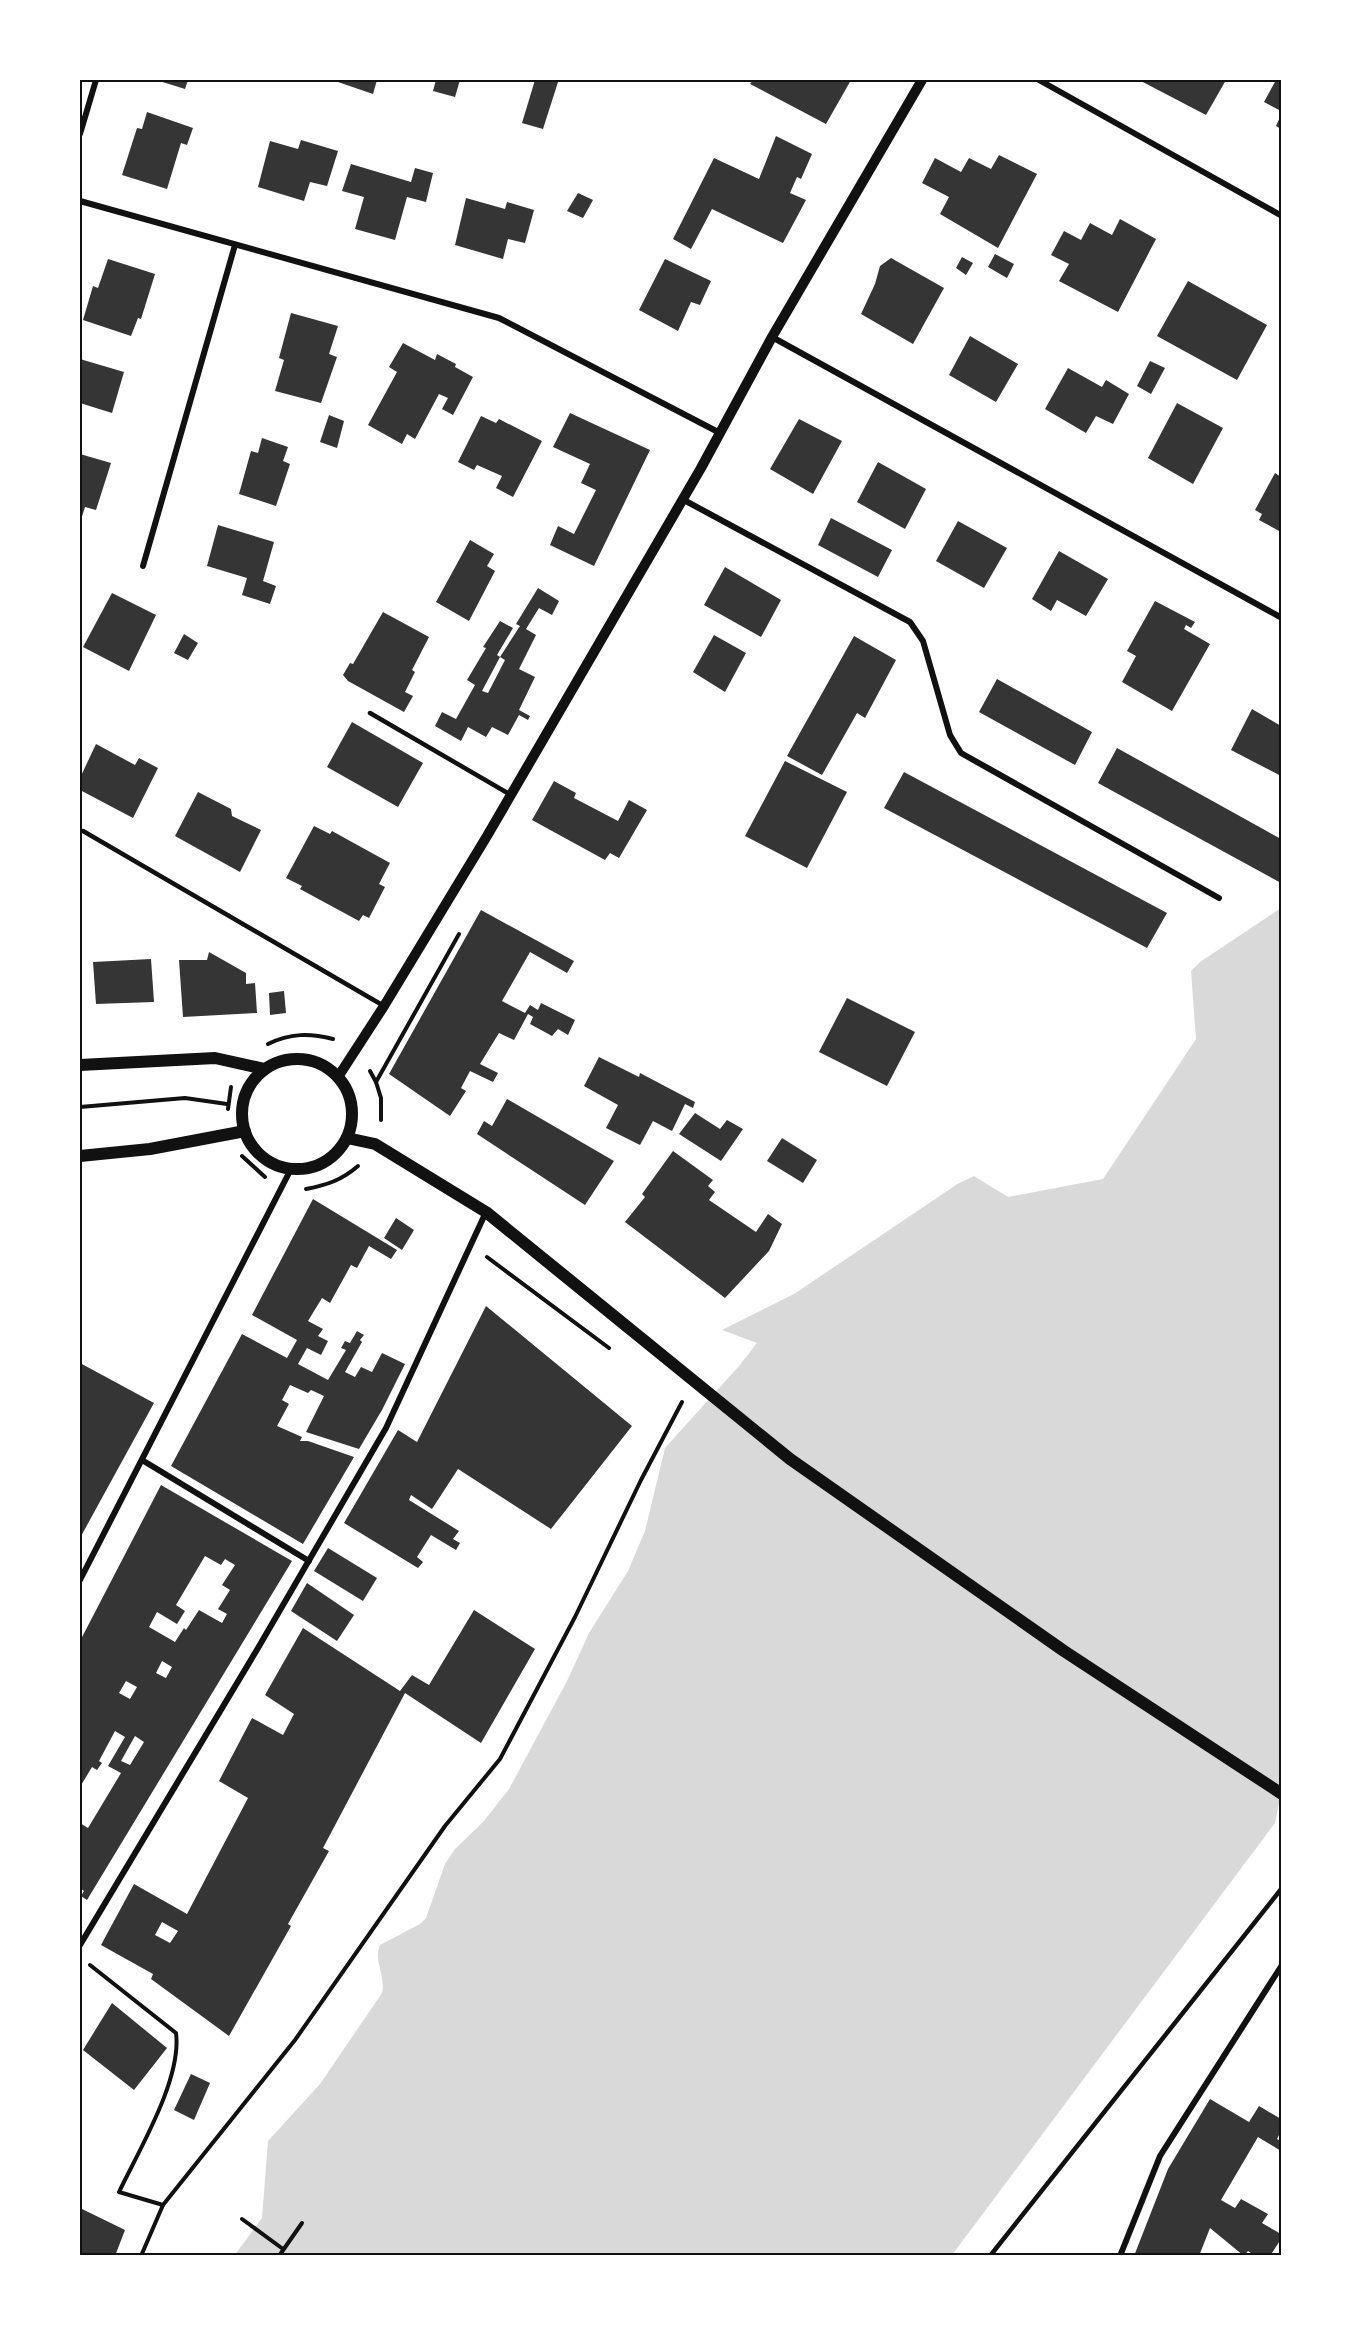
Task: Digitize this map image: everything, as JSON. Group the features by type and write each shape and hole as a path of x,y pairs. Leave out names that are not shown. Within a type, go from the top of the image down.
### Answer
{"main road":[{"path":"80,1065 215,1058 265,1069"},
{"path":"303,1059 326,1067 338,1077 347,1090 352,1106 352,1122 347,1138 338,1152 324,1163 308,1168 291,1169 276,1165 262,1157 251,1146 242,1114 244,1097 253,1081 265,1069 279,1061 303,1059"},
{"path":"80,1156 150,1149 245,1131"},
{"path":"347,1138 375,1144 486,1212 790,1459 1064,1651 1281,1794"}],"street":[{"path":"80,134 96,80"},
{"path":"338,1077 384,1006 511,795 720,433 772,337 922,80"},
{"path":"1039,80 1281,216"},
{"path":"80,201 499,318 720,433"},
{"path":"143,566 235,244"},
{"path":"772,337 1281,618"},
{"path":"681,498 910,622 923,641 950,735 961,753 1219,898"},
{"path":"80,1580 291,1169"},
{"path":"80,1945 81,1937 309,1561 386,1428 486,1212"},
{"path":"142,1460 309,1561"},
{"path":"1120,2256 1160,2156 1281,1965"}],"lane":[{"path":"370,713 511,795"},
{"path":"83,831 384,1006"},
{"path":"990,2256 1281,1888"}],"path":[{"path":"300,1034 333,1039 354,1051 367,1065 381,1098 380,1129 375,1144 363,1163 346,1177 326,1186 305,1189 283,1186 260,1175 242,1157 231,1134 227,1104 233,1083 243,1064 261,1047 284,1036 300,1034"},
{"path":"80,1107 185,1098 227,1104"},
{"path":"470,1245 615,1352"},
{"path":"141,2256 163,2205 295,2040 445,1826 500,1759 575,1617 641,1480 682,1402 672,1395"},
{"path":"88,1964 176,2032 177,2043 169,2085 119,2192 163,2205"},
{"path":"242,2219 283,2249"},
{"path":"279,2256 302,2223"}],"shaded area":[{"path":"1281,908 1282,1788 1275,1823 952,2255 234,2256 262,2218 268,2141 320,2084 382,1993 378,1956 380,1945 420,1924 426,1918 445,1864 455,1849 484,1821 509,1789 567,1681 589,1633 628,1571 645,1531 665,1448 757,1343 722,1330 794,1294 959,1183 974,1176 1008,1197 1103,1179 1196,1039 1191,971 1200,962"}],"building":[{"path":"156,80 188,80 185,89"},
{"path":"336,80 377,80 373,94"},
{"path":"436,80 460,80 455,97 433,91"},
{"path":"535,80 558,82 543,129 522,123"},
{"path":"753,80 851,80 826,124 750,84"},
{"path":"1139,80 1226,80 1206,115"},
{"path":"1276,80 1281,80 1281,111 1264,102"},
{"path":"147,112 193,128 187,145 181,143 167,189 122,175 137,128 142,129"},
{"path":"1281,115 1281,129 1276,126"},
{"path":"776,136 812,154 801,179 797,177 790,193 806,200 783,243 712,209 691,249 673,239 714,158 759,179"},
{"path":"301,140 338,151 327,186 310,182 304,201 258,187 270,141 298,149"},
{"path":"999,155 1037,174 998,248 940,214 949,197 922,183 935,158 961,172 969,158 991,169"},
{"path":"351,164 411,182 415,168 433,173 426,202 407,197 395,240 355,229 364,197 342,191"},
{"path":"578,193 593,200 583,218 567,211"},
{"path":"466,198 505,209 507,202 534,210 525,243 508,239 503,259 455,245"},
{"path":"1120,219 1156,239 1118,312 1059,281 1069,264 1051,255 1064,231 1081,240 1090,223 1112,235"},
{"path":"995,254 1014,264 1007,278 988,267"},
{"path":"962,257 973,263 966,275 956,268"},
{"path":"891,258 944,288 913,344 861,314 875,284 880,266"},
{"path":"108,259 155,274 141,319 138,318 131,336 83,320 93,286 98,288"},
{"path":"665,259 711,281 700,305 691,302 678,331 639,310"},
{"path":"1188,281 1267,325 1237,380 1157,336"},
{"path":"291,313 338,326 329,354 337,357 321,403 275,391 284,360 279,358"},
{"path":"970,336 1018,364 996,402 949,375"},
{"path":"403,343 435,360 437,354 456,364 455,367 473,377 453,415 442,409 448,398 439,394 415,439 407,434 402,444 368,425 397,372 389,367"},
{"path":"80,359 124,372 112,413 80,403"},
{"path":"1150,361 1165,368 1151,394 1137,386"},
{"path":"1068,368 1102,387 1106,380 1129,394 1113,424 1096,416 1086,433 1045,409"},
{"path":"1177,403 1223,428 1193,484 1148,458"},
{"path":"570,413 650,450 594,566 550,545 558,526 574,534 596,490 581,483 590,464 553,447"},
{"path":"329,415 344,421 337,448 320,442"},
{"path":"481,416 496,423 499,419 542,441 513,497 496,488 502,476 477,465 474,470 458,462"},
{"path":"799,419 842,441 813,494 770,469"},
{"path":"262,438 288,447 283,461 290,464 276,506 239,494 251,451 258,453"},
{"path":"80,454 111,463 96,510 85,507 80,523"},
{"path":"878,462 926,489 905,529 857,502"},
{"path":"1275,473 1281,477 1281,532 1259,520 1262,514 1255,510"},
{"path":"831,518 892,550 878,577 818,545"},
{"path":"958,521 1007,548 984,588 936,561"},
{"path":"218,525 274,542 263,581 276,586 270,604 242,595 247,578 207,566"},
{"path":"470,540 494,554 487,566 495,571 469,621 436,602"},
{"path":"1059,551 1108,579 1086,616 1057,600 1051,611 1032,599"},
{"path":"725,567 781,600 761,637 704,605"},
{"path":"538,588 559,601 552,615 539,608 526,629 536,635 519,669 535,677 519,710 530,716 528,720 519,715 508,735 492,727 486,737 468,727 461,741 435,726 442,712 456,719 475,685 467,680 486,648 483,647 500,621 513,628 497,655 500,657 520,626 516,624","holes":["500,657 505,660 488,693 482,691"]},
{"path":"112,593 156,615 129,671 83,647"},
{"path":"1155,601 1195,622 1191,628 1186,625 1184,629 1210,644 1172,711 1122,682 1136,656 1127,651"},
{"path":"383,612 429,637 412,670 415,672 405,692 413,696 404,712 348,681 343,675 350,663 353,664"},
{"path":"184,634 198,643 188,660 174,653"},
{"path":"714,635 746,653 725,692 693,672"},
{"path":"854,636 896,660 865,718 857,713 822,775 787,756"},
{"path":"997,679 1092,732 1075,765 979,712"},
{"path":"1252,709 1281,726 1281,776 1231,750"},
{"path":"352,722 423,763 398,807 327,767"},
{"path":"96,744 135,765 139,758 158,768 133,818 80,790 80,778"},
{"path":"1117,748 1281,839 1281,883 1098,783"},
{"path":"785,761 847,792 807,868 745,836"},
{"path":"904,772 1167,913 1147,948 884,808"},
{"path":"554,781 576,793 574,798 618,821 629,800 647,810 619,858 610,853 605,860 532,820"},
{"path":"198,792 231,809 232,816 261,830 240,872 175,836"},
{"path":"314,826 330,834 332,831 390,863 379,884 385,887 369,918 363,915 359,921 300,889 302,886 286,878"},
{"path":"481,910 574,961 567,973 530,952 502,1001 525,1013 530,1005 538,1010 541,1003 575,1020 568,1035 558,1029 552,1036 530,1024 533,1017 528,1014 514,1040 499,1033 480,1064 498,1073 493,1082 470,1071 461,1088 466,1091 450,1116 389,1074"},
{"path":"209,952 246,973 246,984 255,983 257,1013 183,1017 179,960 207,960"},
{"path":"151,959 154,1002 96,1004 93,962"},
{"path":"284,991 286,1013 270,1015 269,993"},
{"path":"847,998 915,1032 887,1086 819,1052"},
{"path":"599,1057 639,1077 640,1073 695,1102 693,1108 685,1104 672,1131 653,1121 640,1145 606,1128 618,1105 584,1086"},
{"path":"507,1099 614,1161 585,1205 477,1134 484,1121 492,1126"},
{"path":"695,1113 720,1129 727,1120 743,1129 721,1161 679,1134"},
{"path":"782,1138 817,1160 803,1183 767,1161"},
{"path":"673,1151 713,1180 708,1186 715,1192 709,1200 756,1232 768,1214 782,1224 769,1251 725,1298 625,1222 645,1197 642,1194"},
{"path":"313,1199 397,1250 391,1259 369,1246 357,1268 351,1265 330,1303 322,1298 308,1321 323,1329 318,1336 328,1341 321,1355 307,1348 298,1364 328,1380 346,1350 341,1348 345,1341 350,1343 357,1331 364,1335 360,1340 362,1342 345,1372 355,1377 361,1367 372,1372 382,1353 405,1364 359,1449 306,1432 324,1396 311,1390 308,1393 290,1385 282,1400 289,1404 277,1426 302,1437 300,1441 308,1441 354,1457 303,1544 171,1466 242,1334 287,1358 297,1340 252,1315"},
{"path":"396,1218 414,1230 402,1250 384,1238"},
{"path":"486,1306 632,1426 551,1529 458,1469 432,1509 411,1495 409,1500 459,1531 453,1539 460,1543 456,1550 431,1535 417,1557 423,1562 418,1568 344,1523 398,1430 417,1442"},
{"path":"80,1363 154,1403 80,1538"},
{"path":"161,1485 292,1561 87,1900 81,1896 84,1891 80,1888 80,1823 88,1828 121,1773 108,1766 125,1737 115,1731 99,1761 102,1763 97,1770 92,1767 80,1787 80,1641","holes":["205,1556 221,1565 225,1559 235,1565 222,1585 230,1590 218,1609 227,1614 222,1623 199,1610 175,1642 149,1627 157,1612 177,1624 185,1611 176,1605","162,1661 172,1667 166,1678 156,1673","126,1681 137,1687 130,1699 119,1693","135,1736 144,1742 130,1765 121,1761"]},
{"path":"328,1548 377,1578 363,1601 314,1571"},
{"path":"307,1583 354,1615 337,1641 291,1611"},
{"path":"474,1610 535,1649 481,1743 405,1693 323,1848 329,1851 288,1924 291,1926 229,2036 151,1979 153,1974 101,1945 134,1884 187,1914 248,1798 219,1781 252,1718 283,1735 294,1714 265,1695 303,1628 400,1691 412,1675 429,1685","holes":["162,1922 178,1931 170,1943 155,1935"]},
{"path":"112,2003 167,2048 134,2090 83,2050"},
{"path":"191,2074 210,2083 194,2120 174,2110"},
{"path":"1210,2099 1249,2122 1259,2106 1281,2119 1281,2131 1277,2139 1281,2141 1281,2151 1258,2137 1221,2200 1235,2208 1241,2199 1268,2214 1262,2223 1281,2234 1281,2239 1270,2256 1255,2256 1248,2251 1244,2256 1210,2228 1199,2256 1134,2256 1168,2169"},
{"path":"80,2208 125,2230 115,2256 80,2256"}]}
